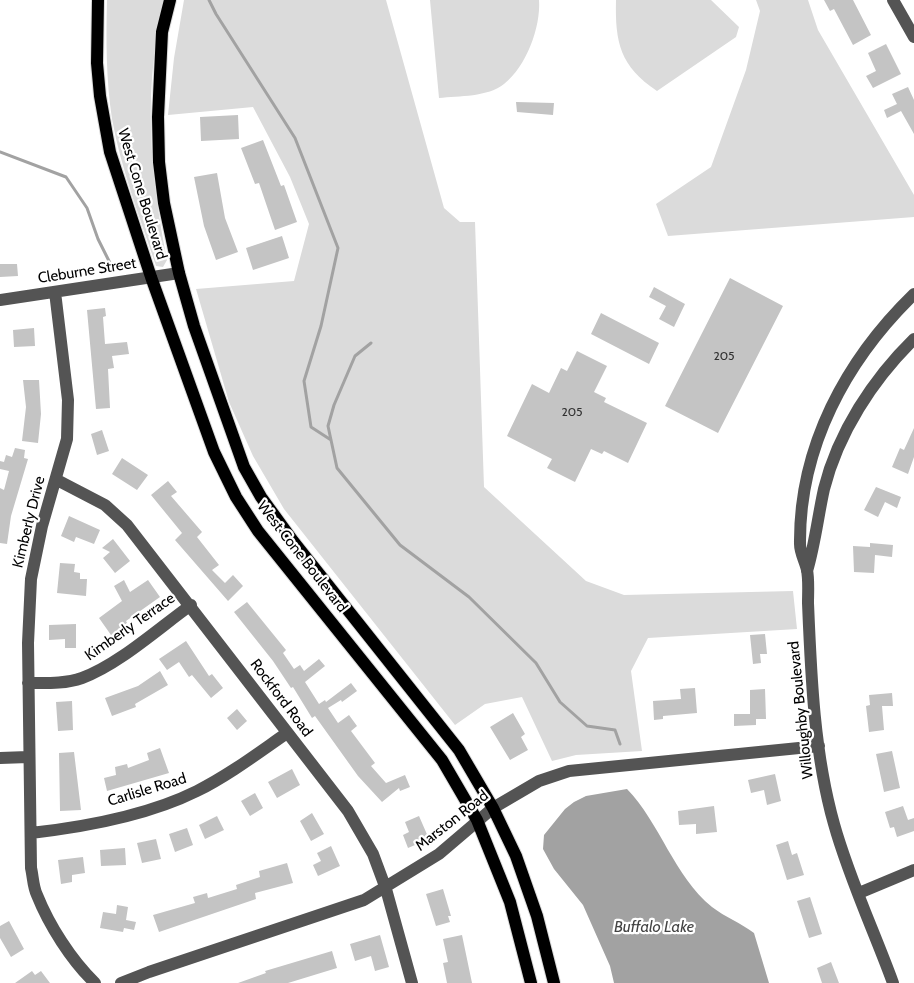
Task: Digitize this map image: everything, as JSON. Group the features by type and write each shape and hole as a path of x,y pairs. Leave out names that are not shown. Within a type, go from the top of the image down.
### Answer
{"main road":[{"name":"West Cone Boulevard","path":"98,0 97,63 104,125 110,152 151,277 214,452 236,497 258,532 442,760 477,820 510,902 531,983"},
{"name":"West Cone Boulevard","path":"170,0 162,32 158,126 164,203 179,273 222,410 244,467 261,497 459,750 493,808 516,856 537,916 554,983"}],"street":[{"path":"893,0 914,37"},
{"name":"Cleburne Street","path":"0,300 179,273"},
{"name":"Kimberly Drive","path":"55,292 68,400 67,439 42,526 32,579 28,643 28,757 31,868 36,893 53,926 83,972 95,983"},
{"name":"Willoughby Boulevard","path":"893,983 834,824 819,746 811,654 808,572 800,547 801,518 808,475 834,398 851,368 875,334 914,294"},
{"name":"Willoughby Boulevard","path":"808,572 825,486 853,418 881,376 914,339"},
{"name":"Rockford Road","path":"56,480 105,505 128,525 348,811 373,854 386,888 412,983"},
{"name":"Kimberly Terrace","path":"28,683 52,683 80,679 103,669 191,605"},
{"name":"Carlisle Road","path":"31,833 88,824 145,810 196,792 227,775 287,733"},
{"name":"Marston Road","path":"121,983 364,900 439,854 493,808 539,781 569,771 819,746"},
{"path":"0,758 28,757"},
{"path":"859,893 914,870"}],"shaded area":[{"path":"107,0 165,0 153,65 151,98 151,130 156,195 167,260 163,267 156,266 131,193 112,119 108,74"},
{"path":"184,0 386,0 444,208 460,222 475,222 484,487 586,581 624,595 793,591 797,629 648,638 631,671 642,751 576,755 552,761 522,697 485,704 455,725 284,509 253,456 229,402 196,289 294,281 309,224 290,177 253,107 168,115 174,58"},
{"path":"430,0 539,0 535,34 525,57 512,77 497,88 482,94 439,98"},
{"path":"616,0 711,0 739,27 736,37 657,91 635,72 622,52 617,29"},
{"path":"756,0 808,0 818,30 914,195 914,217 668,236 656,204 711,167 746,70 760,11"}],"water":[{"name":"Buffalo Lake","path":"627,789 649,817 677,865 699,894 717,911 754,933 769,983 614,983 610,966 583,905 554,869 543,849 544,835 565,809 574,802 586,796"}],"building":[{"path":"824,0 853,0 871,35 853,45 834,9 830,11"},
{"path":"886,44 901,74 873,88 866,76 876,71 868,53"},
{"path":"908,87 914,100 914,134 901,111 887,118 884,110 897,104 892,94"},
{"path":"516,102 554,103 553,115 517,112"},
{"path":"238,115 239,139 201,141 200,117"},
{"path":"263,140 281,186 284,185 297,222 275,230 259,183 255,184 241,148"},
{"path":"217,173 225,218 238,252 216,260 204,226 194,177"},
{"path":"282,236 289,258 253,270 246,248"},
{"path":"0,264 17,264 18,276 0,277"},
{"path":"730,278 783,306 718,433 665,406"},
{"path":"654,287 685,304 674,327 659,319 666,306 649,297"},
{"path":"105,308 106,316 103,317 105,344 127,342 129,354 112,356 114,368 108,369 110,408 96,409 87,310"},
{"path":"601,313 659,343 649,364 591,334"},
{"path":"34,328 35,346 14,347 13,330"},
{"path":"577,351 607,366 594,392 606,398 604,402 647,423 628,463 604,451 602,454 591,449 575,482 547,468 552,459 507,436 532,384 549,393 561,368 567,371"},
{"path":"23,380 39,380 41,414 38,443 22,441 26,407"},
{"path":"914,428 914,457 908,474 892,467 900,448 904,450"},
{"path":"102,430 109,451 97,455 91,434"},
{"path":"15,448 25,450 24,458 28,459 11,516 7,544 0,543 0,488 4,490 9,471 0,469 0,461 4,462 6,455 12,457"},
{"path":"122,458 148,475 137,490 112,474"},
{"path":"168,481 177,492 171,496 202,532 197,537 219,565 212,570 225,583 233,575 243,586 228,601 175,540 182,533 151,495"},
{"path":"876,487 901,497 897,508 885,502 878,517 864,510"},
{"path":"69,516 100,530 94,544 76,537 74,542 61,536"},
{"path":"113,539 130,561 115,573 103,558 110,552 102,548"},
{"path":"870,543 893,545 892,557 875,555 874,573 854,572 853,546 870,547"},
{"path":"60,563 75,564 74,572 80,573 80,579 87,579 86,596 57,593"},
{"path":"124,580 130,592 148,580 160,597 126,621 127,623 111,635 99,618 122,601 114,586"},
{"path":"247,602 286,650 283,653 294,669 300,665 304,671 319,659 325,666 305,682 319,704 325,700 326,702 351,683 357,691 342,702 341,700 328,708 338,723 349,715 357,726 351,731 375,763 371,766 386,783 405,775 410,787 400,791 399,788 382,802 358,776 315,716 312,718 293,687 291,688 273,661 234,612"},
{"path":"76,624 76,648 65,648 65,639 49,640 49,625"},
{"path":"765,634 767,654 760,654 761,663 753,664 750,635"},
{"path":"186,641 209,676 212,674 223,688 211,698 192,675 189,677 179,662 167,670 159,659"},
{"path":"160,671 168,685 135,704 136,707 112,716 105,698 138,686"},
{"path":"695,688 697,713 663,716 663,719 654,720 653,701 681,699 680,689"},
{"path":"765,689 766,719 756,719 756,725 734,726 734,714 750,714 750,690"},
{"path":"892,693 893,706 882,706 884,730 869,732 866,706 870,705 869,695"},
{"path":"72,701 73,730 58,731 56,702"},
{"path":"237,709 247,721 237,730 227,718"},
{"path":"513,713 525,734 521,737 528,750 510,760 490,727"},
{"path":"160,748 169,773 107,791 104,778 116,775 115,767 127,764 128,768 149,760 147,753"},
{"path":"892,751 900,788 884,792 876,754"},
{"path":"74,752 81,810 60,811 59,753"},
{"path":"292,769 300,785 277,798 268,782"},
{"path":"775,774 781,801 767,805 764,790 751,793 748,780"},
{"path":"255,793 263,808 250,816 241,801"},
{"path":"714,806 717,832 696,834 696,824 679,825 678,811"},
{"path":"903,806 908,820 914,818 914,831 897,837 894,827 890,828 885,812"},
{"path":"312,813 324,834 311,841 300,821"},
{"path":"217,816 224,830 205,839 199,825"},
{"path":"419,816 429,839 408,848 403,835 409,832 405,822"},
{"path":"187,828 193,845 175,852 169,834"},
{"path":"156,839 161,859 142,863 137,843"},
{"path":"788,841 792,855 797,853 804,875 787,880 776,845"},
{"path":"331,846 340,866 318,876 313,865 321,861 317,853"},
{"path":"125,848 126,865 101,866 100,850"},
{"path":"83,857 85,873 72,875 72,882 61,884 58,860"},
{"path":"287,863 293,883 255,893 256,899 159,932 153,915 195,903 193,897 207,893 208,898 237,889 236,885 260,877 259,871"},
{"path":"443,889 451,916 448,916 450,922 436,926 426,894"},
{"path":"810,897 822,934 809,938 797,901"},
{"path":"117,905 128,907 126,920 136,922 134,930 124,928 123,932 100,928 103,912 116,914"},
{"path":"9,921 24,949 11,957 0,938 0,926"},
{"path":"380,935 389,967 375,971 371,956 355,961 350,944"},
{"path":"462,935 472,983 447,983 443,963 448,962 443,939"},
{"path":"332,951 337,968 288,983 238,983 266,973 265,971"},
{"path":"831,962 839,983 822,983 817,968"},
{"path":"32,971 35,975 41,971 50,983 15,983"}],"waterway":[{"path":"209,0 295,138 338,248 321,326 304,381 311,427 331,440"},
{"path":"0,152 66,177 87,208 98,239 112,267"},
{"path":"371,343 355,356 334,405 328,426 337,468 400,545 469,597 536,663 560,702 587,726 615,730 620,744"}]}
